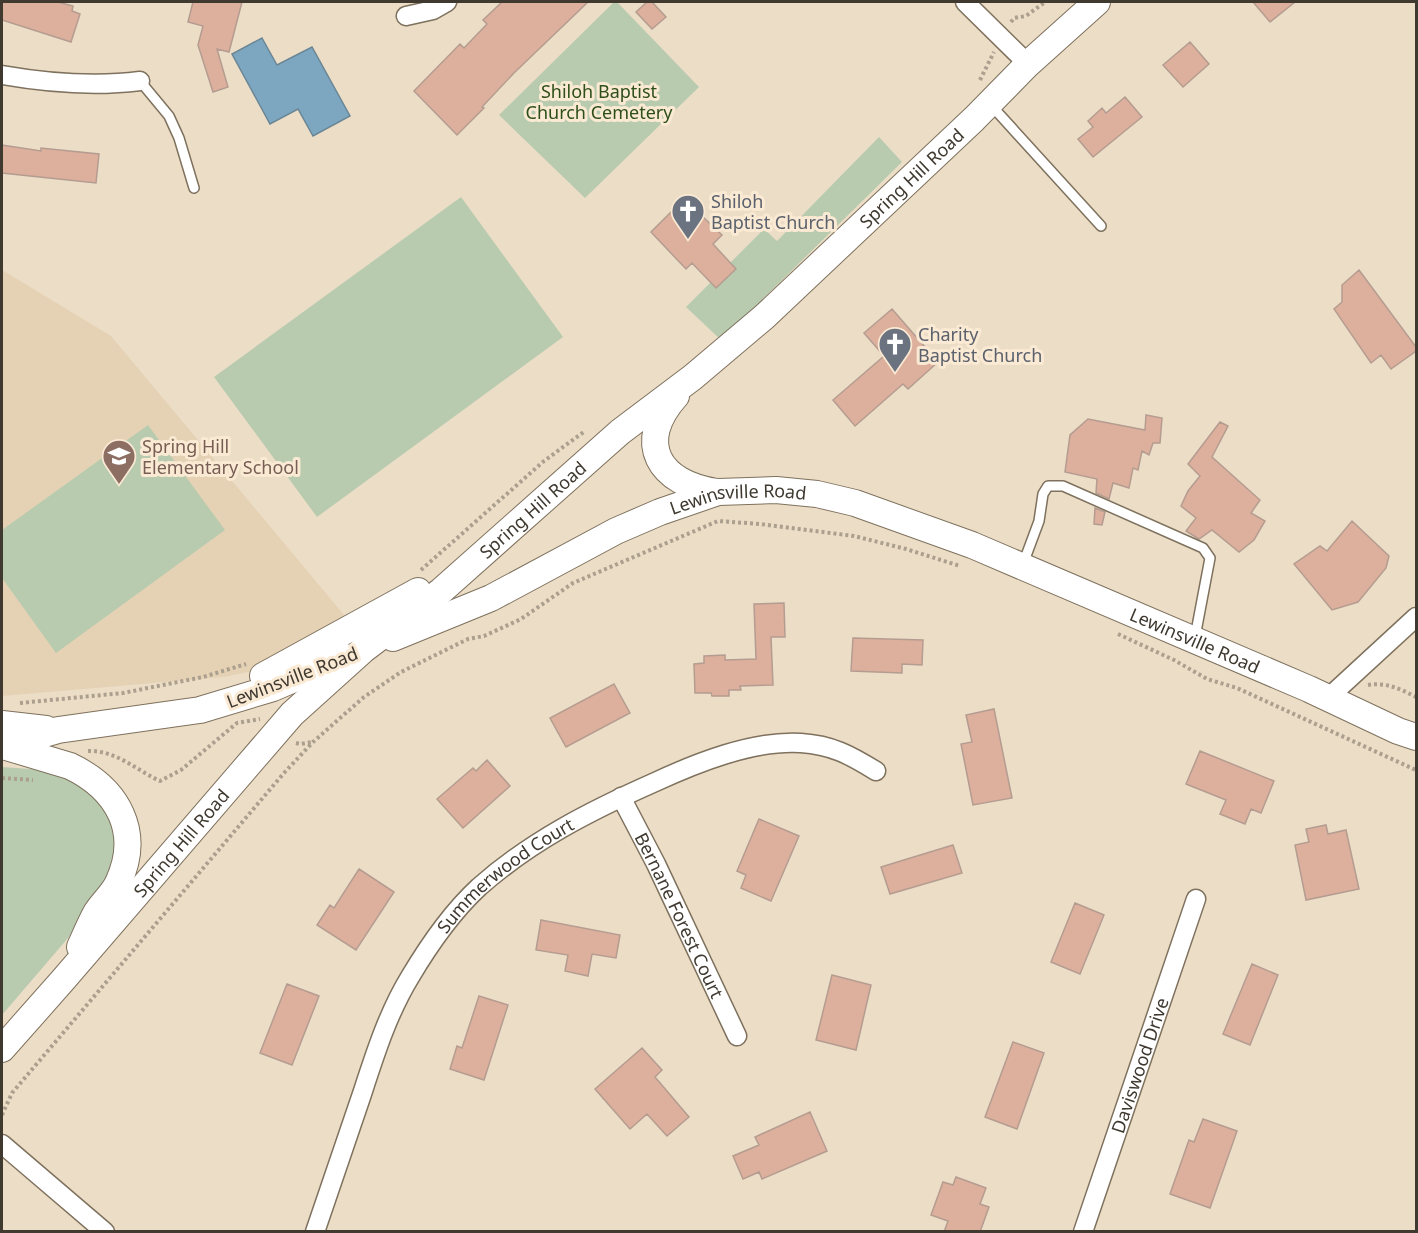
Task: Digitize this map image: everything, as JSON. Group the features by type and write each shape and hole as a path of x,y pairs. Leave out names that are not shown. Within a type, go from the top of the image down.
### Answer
{"main road":[{"name":"Spring Hill Road","path":"2,1049 292,714 363,650 441,591 620,432 693,377 764,317 974,119 982,94 1028,64 1097,2"},
{"path":"693,377 659,419 655,436 657,452 663,466 674,478 692,487 718,492"},
{"name":"Lewinsville Road","path":"5,730 58,730 200,710 273,688 463,611 616,531 660,512 718,492 776,490 817,494 855,503 972,545 1194,640 1336,691 1398,731 1416,738"},
{"path":"200,710 405,600 510,529"},
{"path":"5,730 100,784 124,817 128,837 125,858 117,884 96,914 63,980"}],"street":[{"path":"406,16 434,10 447,2"},
{"path":"965,2 1028,64"},
{"path":"2,75 39,82 79,85 140,81"},
{"path":"1336,691 1416,617"},
{"name":"Summerwood Court","path":"315,1232 380,1040 409,978 431,944 478,888 520,853 577,818 715,757 774,744 800,743 824,746 849,754 876,771"},
{"name":"Bernane Forest Court","path":"621,797 656,864 737,1036"},
{"name":"Daviswood Drive","path":"1083,1232 1196,899"},
{"path":"2,1144 105,1232"}],"lane":[{"path":"140,81 169,116 179,138 194,188"},
{"path":"982,94 1101,226"},
{"path":"1022,566 1039,521 1042,494 1048,486 1064,486 1203,548 1210,558 1194,640"}],"path":[{"path":"982,94 1003,39 1014,18 1026,16 1045,2"},
{"path":"419,572 544,461 593,426"},
{"path":"2,1115 12,1093 284,773 313,742 364,697 401,672 468,639 484,636 521,618 573,583 718,521 854,536 906,549 970,570"},
{"path":"1109,630 1174,660 1207,679 1247,692 1416,770"},
{"path":"5,730 123,693 203,677 253,662"},
{"path":"1336,691 1379,683 1392,685 1416,697"},
{"path":"70,766 74,757 82,752 95,751 116,756 160,781 181,770 237,723 261,718"},
{"path":"2,778 14,777 43,781"}],"shaded area":[{"name":"Spring Hill Elementary School","path":"2,270 111,336 360,634 272,667 224,677 2,696"}],"green space":[{"name":"Shiloh Baptist Church Cemetery","path":"614,2 617,2 699,87 585,198 499,115"},
{"path":"879,137 902,162 721,340 686,307 764,229 777,241"},
{"path":"461,197 563,337 317,517 214,377"},
{"path":"148,425 225,530 56,653 2,578 2,530"},
{"path":"2,767 65,774 107,803 120,846 104,896 2,1015"}],"water":[{"path":"262,38 277,65 312,47 350,116 313,136 298,109 270,124 232,54"}],"building":[{"path":"2,2 58,2 73,6 72,11 80,14 71,42 2,20"},
{"path":"193,2 242,2 229,52 217,49 228,87 213,92 198,45 203,26 188,22"},
{"path":"502,2 588,2 514,73 457,135 414,91 460,44 464,48 487,24 483,20"},
{"path":"647,2 652,2 666,17 652,29 636,12"},
{"path":"1253,2 1295,2 1270,22"},
{"path":"1190,42 1209,64 1183,87 1163,65"},
{"path":"1125,97 1142,117 1093,157 1078,139 1093,127 1088,121 1102,108 1106,113"},
{"path":"2,145 41,151 41,148 99,154 96,183 2,173"},
{"name":"Shiloh Baptist Church","path":"684,199 722,235 713,244 736,269 716,288 692,263 686,269 651,232"},
{"path":"1359,270 1416,347 1416,351 1391,369 1381,355 1371,363 1334,309 1342,302 1342,285"},
{"name":"Charity Baptist Church","path":"892,309 938,362 908,389 903,384 855,426 833,400 884,356 864,333"},
{"path":"1146,415 1162,418 1160,443 1153,443 1149,455 1142,451 1138,470 1133,468 1129,488 1113,483 1109,499 1096,493 1097,479 1065,472 1070,435 1088,419 1145,430"},
{"path":"1220,422 1228,426 1212,457 1260,500 1251,513 1265,521 1254,540 1239,552 1212,530 1199,539 1186,531 1196,518 1181,506 1188,491 1200,476 1188,464"},
{"path":"1095,508 1105,512 1102,525 1094,524"},
{"path":"1352,521 1389,556 1386,568 1358,602 1332,610 1294,564 1320,546 1327,551"},
{"path":"784,603 785,637 771,637 773,685 740,686 741,690 729,690 729,696 695,693 694,664 704,663 704,656 725,655 725,660 756,659 754,604"},
{"path":"853,638 923,640 922,665 902,664 902,673 851,671"},
{"path":"614,684 630,713 566,747 550,718"},
{"path":"994,709 1012,798 973,805 961,744 972,742 966,715"},
{"path":"1200,751 1274,781 1261,813 1251,809 1245,824 1220,814 1226,800 1186,784"},
{"path":"487,760 510,786 463,828 437,799 473,768 476,771"},
{"path":"759,819 799,836 771,901 741,888 746,875 737,871"},
{"path":"1326,825 1328,834 1346,830 1359,889 1306,900 1295,845 1309,842 1306,829"},
{"path":"953,845 962,873 890,894 881,867"},
{"path":"359,869 394,892 356,950 317,925 330,905 334,908"},
{"path":"1075,903 1104,915 1080,974 1051,962"},
{"path":"541,920 620,935 616,958 592,954 588,976 565,971 568,955 536,950"},
{"path":"1252,964 1278,975 1250,1045 1223,1034"},
{"path":"832,975 871,985 856,1050 816,1040"},
{"path":"287,984 319,996 292,1065 260,1053"},
{"path":"479,996 508,1005 484,1080 450,1069 457,1046 462,1048"},
{"path":"1013,1042 1044,1053 1017,1129 985,1117"},
{"path":"642,1048 662,1070 655,1077 689,1117 667,1136 647,1114 630,1129 595,1089"},
{"path":"810,1112 827,1151 762,1179 759,1172 743,1179 733,1156 759,1145 755,1137"},
{"path":"1203,1119 1237,1131 1210,1208 1170,1194 1189,1140 1194,1142"},
{"path":"956,1177 986,1188 980,1204 989,1207 980,1232 944,1232 948,1221 931,1215 943,1182 953,1185"}],"place":[{"name":"Shiloh Baptist Church","path":"688,240"},
{"name":"Charity Baptist Church","path":"895,373"},
{"name":"Spring Hill Elementary School","path":"119,485"}]}
